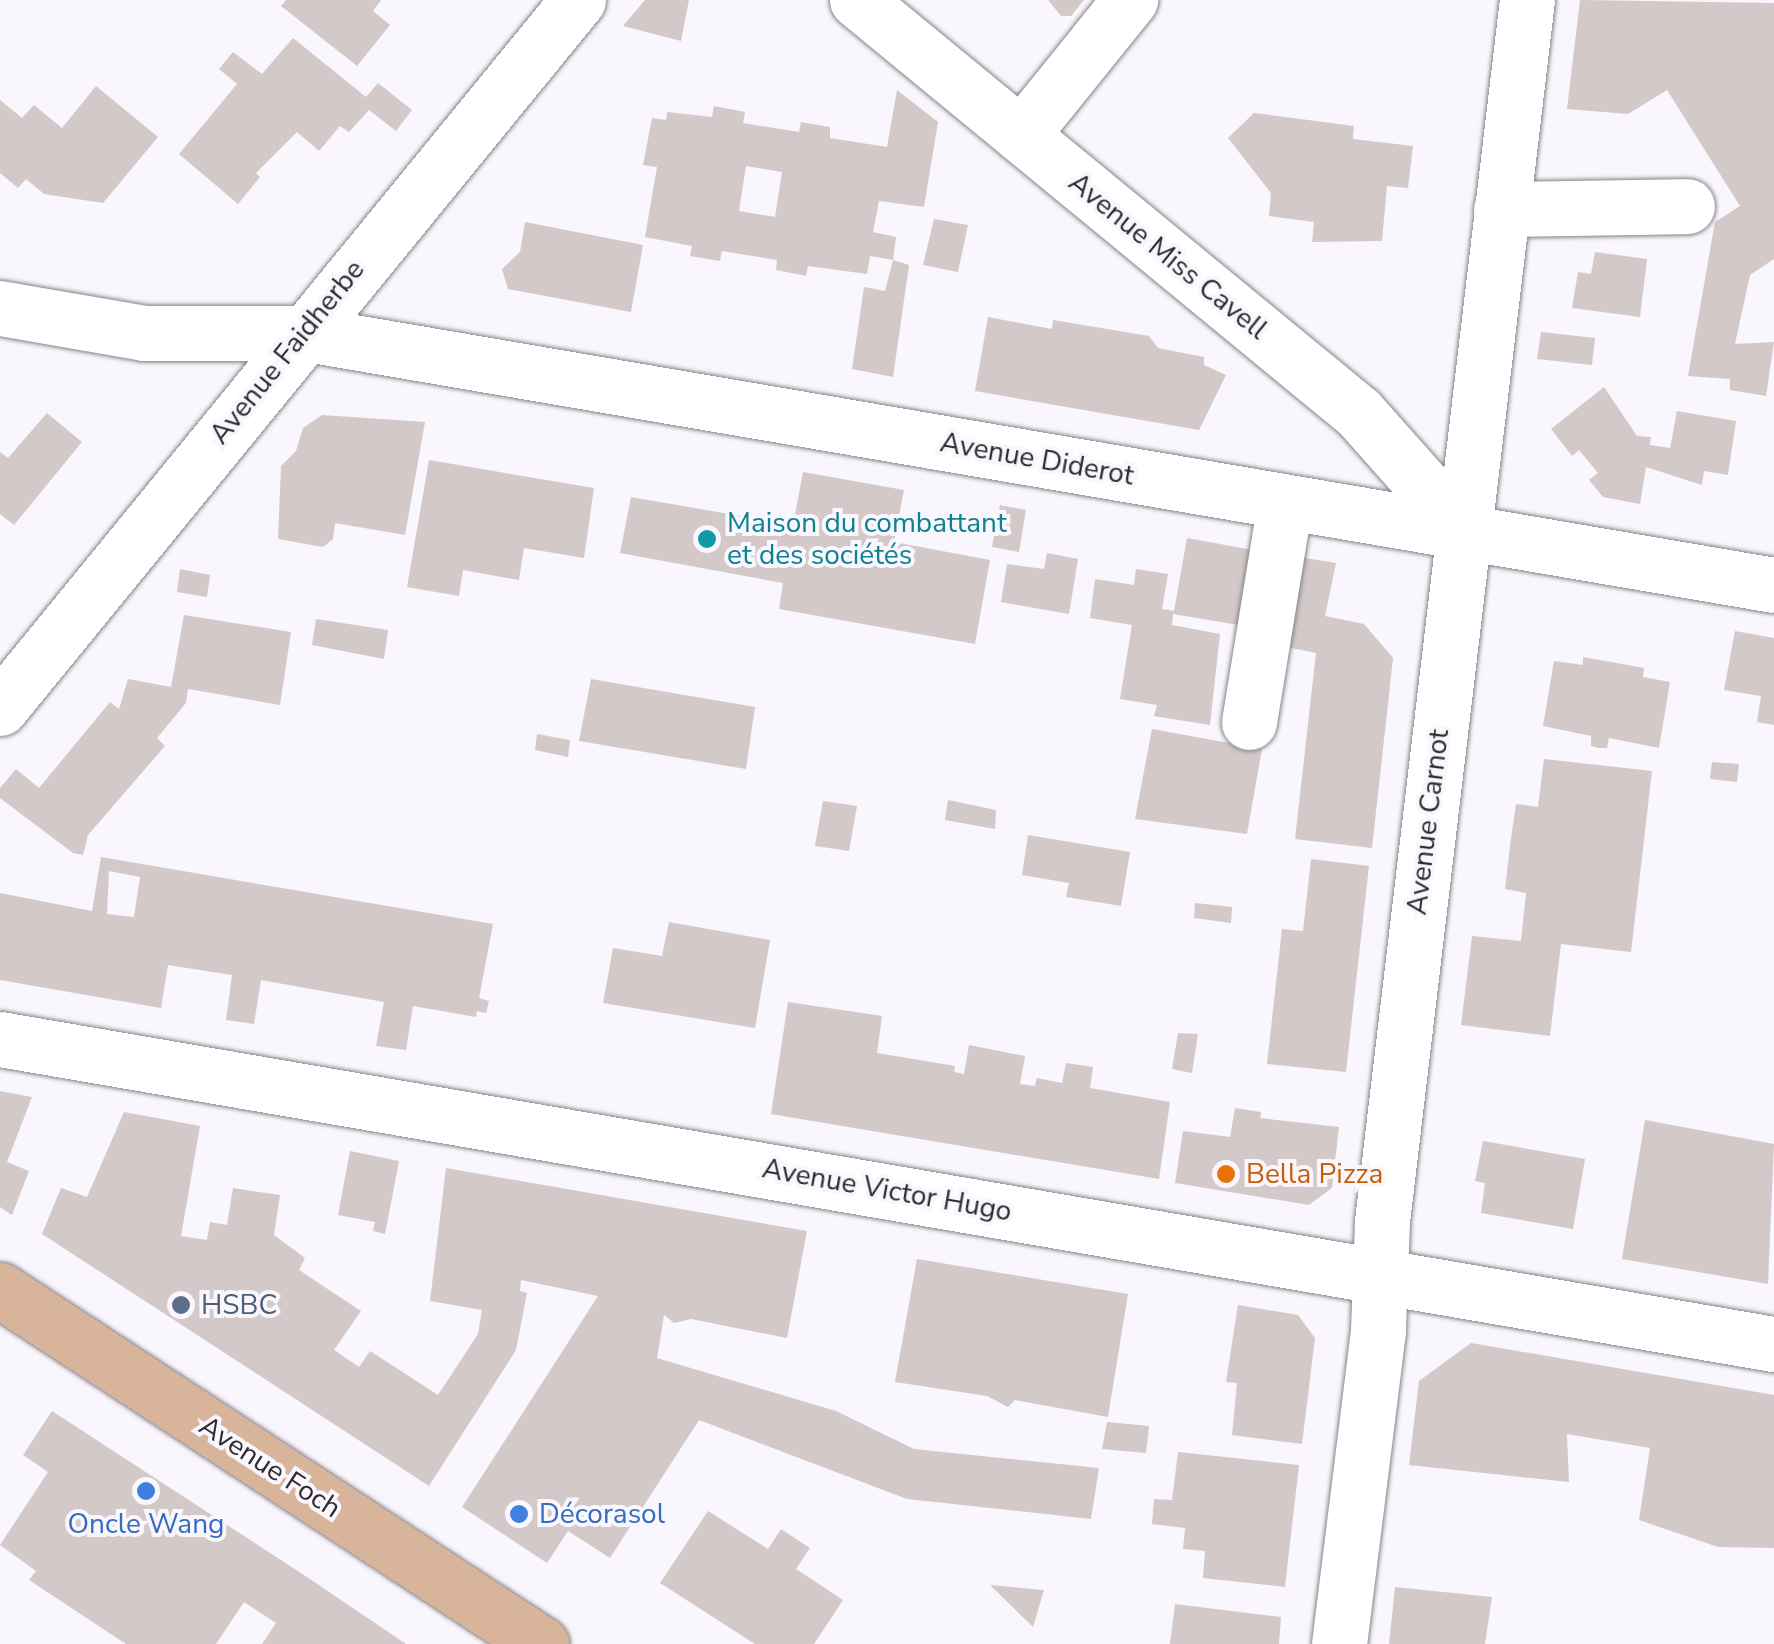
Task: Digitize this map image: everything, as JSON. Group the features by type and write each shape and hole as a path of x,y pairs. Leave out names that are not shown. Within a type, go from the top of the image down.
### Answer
{"main road":[{"name":"Avenue Foch","path":"0,1290 541,1644"}],"street":[{"name":"Avenue Faidherbe","path":"0,708 301,333 578,0"},
{"name":"Avenue Miss Cavell","path":"856,0 1359,413 1462,530"},
{"path":"1021,135 1130,0"},
{"name":"Avenue Carnot","path":"1339,1644 1462,530 1527,0"},
{"path":"1500,209 1687,206"},
{"name":"Avenue Diderot","path":"0,308 144,333 301,333 1774,585"},
{"path":"1249,722 1285,502"},
{"name":"Avenue Victor Hugo","path":"0,1039 1381,1273 1774,1344"}],"building":[{"path":"286,0 381,0 373,11 390,25 357,66 281,6"},
{"path":"645,0 689,0 681,41 623,26"},
{"path":"1048,0 1084,0 1071,16 1061,16"},
{"path":"1580,0 1774,3 1774,259 1750,275 1735,344 1774,342 1766,396 1730,390 1730,379 1688,376 1715,222 1740,206 1667,90 1628,114 1567,109"},
{"path":"293,38 366,97 378,83 412,110 396,131 369,110 349,132 340,126 319,151 297,132 256,173 260,177 238,204 179,154 237,84 219,69 233,52 262,74"},
{"path":"96,86 158,137 103,203 44,194 26,179 18,188 0,173 0,100 22,118 34,105 62,128"},
{"path":"897,90 938,122 924,207 879,201 873,232 896,237 893,260 870,256 867,274 808,266 806,276 776,270 777,260 722,251 720,261 690,256 692,246 645,237 657,167 643,165 652,118 666,120 667,112 712,117 714,106 745,112 743,123 799,132 801,122 830,127 830,138 887,147","holes":["746,166 782,172 775,217 739,211"]},
{"path":"1254,113 1354,126 1353,139 1413,146 1408,188 1387,186 1382,241 1312,242 1314,222 1269,216 1271,193 1228,138"},
{"path":"934,219 968,225 958,272 923,265"},
{"path":"525,222 643,245 631,312 508,289 502,269 520,252"},
{"path":"1595,252 1647,259 1640,317 1572,308 1578,272 1591,274"},
{"path":"893,260 909,265 893,377 852,369 864,287 885,291"},
{"path":"988,317 1052,329 1053,320 1149,336 1158,348 1204,357 1204,365 1226,375 1199,430 975,391"},
{"path":"1541,332 1595,338 1592,365 1537,359"},
{"path":"1604,387 1637,436 1651,437 1650,445 1670,448 1677,411 1736,421 1728,475 1704,471 1702,485 1646,467 1640,504 1603,497 1589,480 1598,473 1579,450 1572,456 1551,429"},
{"path":"47,413 82,442 14,525 0,514 0,452 8,458"},
{"path":"322,415 425,422 405,535 335,523 333,539 323,547 278,539 281,466 296,451 303,428"},
{"path":"429,460 594,488 584,558 524,548 519,580 463,570 459,596 407,587"},
{"path":"803,472 904,490 894,542 990,560 975,644 779,609 783,583 620,553 631,497 793,525"},
{"path":"1000,505 1026,510 1019,552 992,547"},
{"path":"1187,538 1253,550 1239,625 1173,614 1172,625 1220,634 1210,725 1154,716 1157,705 1120,699 1132,625 1090,618 1095,579 1134,585 1136,569 1168,574 1162,609 1174,611"},
{"path":"1047,553 1078,559 1069,614 1001,602 1007,564 1044,569"},
{"path":"1293,556 1336,563 1325,616 1364,624 1393,658 1372,848 1295,839 1316,653 1277,645"},
{"path":"180,569 210,575 207,597 177,592"},
{"path":"184,615 291,632 280,705 188,689 186,703 157,738 165,746 88,835 83,855 73,853 0,798 0,788 16,769 39,788 110,702 119,709 128,679 171,687"},
{"path":"316,619 388,630 384,659 312,645"},
{"path":"1735,631 1774,638 1774,725 1757,722 1761,696 1724,690"},
{"path":"1583,657 1644,668 1643,677 1670,682 1659,748 1609,738 1607,748 1598,748 1591,746 1591,736 1543,726 1554,661 1583,665"},
{"path":"591,679 755,707 746,769 579,741"},
{"path":"1152,729 1262,749 1247,834 1135,819"},
{"path":"537,734 570,740 568,757 535,750"},
{"path":"1544,759 1652,771 1631,952 1561,944 1550,1036 1461,1025 1472,936 1521,941 1526,893 1505,889 1510,846 1516,804 1538,807"},
{"path":"1712,762 1739,764 1737,782 1710,779"},
{"path":"948,800 996,810 995,829 945,820"},
{"path":"823,801 857,806 849,851 815,846"},
{"path":"1028,835 1130,852 1121,906 1066,897 1069,883 1022,875"},
{"path":"101,857 493,924 479,998 489,1001 486,1013 477,1011 476,1017 413,1006 406,1050 376,1046 384,1002 261,980 254,1024 226,1020 232,975 168,965 161,1008 0,980 0,893 92,911","holes":["109,871 140,877 134,917 107,914"]},
{"path":"1311,859 1369,866 1346,1072 1267,1064 1282,929 1303,931"},
{"path":"1195,903 1232,907 1231,923 1194,918"},
{"path":"669,922 770,940 755,1028 603,1003 613,948 662,956"},
{"path":"788,1002 882,1016 877,1053 955,1066 954,1072 964,1074 969,1045 1025,1056 1020,1084 1035,1086 1037,1078 1062,1083 1066,1063 1093,1067 1090,1088 1170,1102 1159,1179 771,1114"},
{"path":"1178,1033 1198,1034 1192,1073 1172,1069"},
{"path":"0,1091 32,1097 7,1162 29,1171 12,1215 0,1207"},
{"path":"1235,1108 1261,1112 1260,1118 1339,1127 1332,1188 1309,1205 1175,1183 1183,1131 1230,1137"},
{"path":"124,1112 200,1126 181,1236 207,1240 210,1222 227,1225 233,1188 280,1195 274,1235 305,1258 299,1270 361,1311 334,1350 359,1367 370,1351 438,1395 478,1334 482,1310 430,1301 446,1168 807,1231 787,1338 691,1319 674,1323 664,1315 657,1358 836,1411 914,1449 1099,1468 1091,1519 907,1499 699,1420 610,1558 568,1531 547,1563 462,1507 598,1296 521,1280 520,1291 527,1293 516,1350 429,1486 42,1234 61,1188 87,1197"},
{"path":"1645,1120 1774,1144 1768,1284 1622,1259"},
{"path":"1483,1141 1585,1159 1573,1229 1481,1213 1485,1183 1475,1181"},
{"path":"350,1151 399,1161 385,1234 373,1231 375,1222 338,1215"},
{"path":"917,1259 1128,1294 1108,1417 1015,1400 1008,1407 987,1396 895,1382"},
{"path":"1238,1305 1298,1315 1315,1338 1302,1444 1232,1435 1237,1383 1226,1382"},
{"path":"1471,1343 1774,1395 1774,1548 1718,1547 1639,1520 1650,1448 1567,1434 1569,1482 1409,1465 1419,1381"},
{"path":"52,1411 406,1644 262,1644 276,1623 244,1602 216,1644 126,1644 29,1580 36,1571 0,1545 48,1472 23,1455"},
{"path":"1107,1422 1149,1426 1146,1453 1102,1449"},
{"path":"1178,1452 1299,1465 1285,1587 1203,1578 1205,1551 1183,1549 1185,1528 1152,1524 1154,1499 1172,1500"},
{"path":"708,1511 768,1549 781,1529 810,1548 796,1569 843,1600 814,1644 755,1644 660,1583"},
{"path":"990,1585 1044,1590 1033,1627"},
{"path":"1395,1587 1492,1597 1485,1644 1389,1644"},
{"path":"1175,1604 1281,1617 1279,1644 1170,1644"}],"place":[{"name":"Maison du combattant et des sociétés","path":"707,539"},
{"name":"Bella Pizza","path":"1226,1174"},
{"name":"HSBC","path":"181,1305"},
{"name":"Oncle Wang","path":"146,1491"},
{"name":"Décorasol","path":"519,1514"}]}
